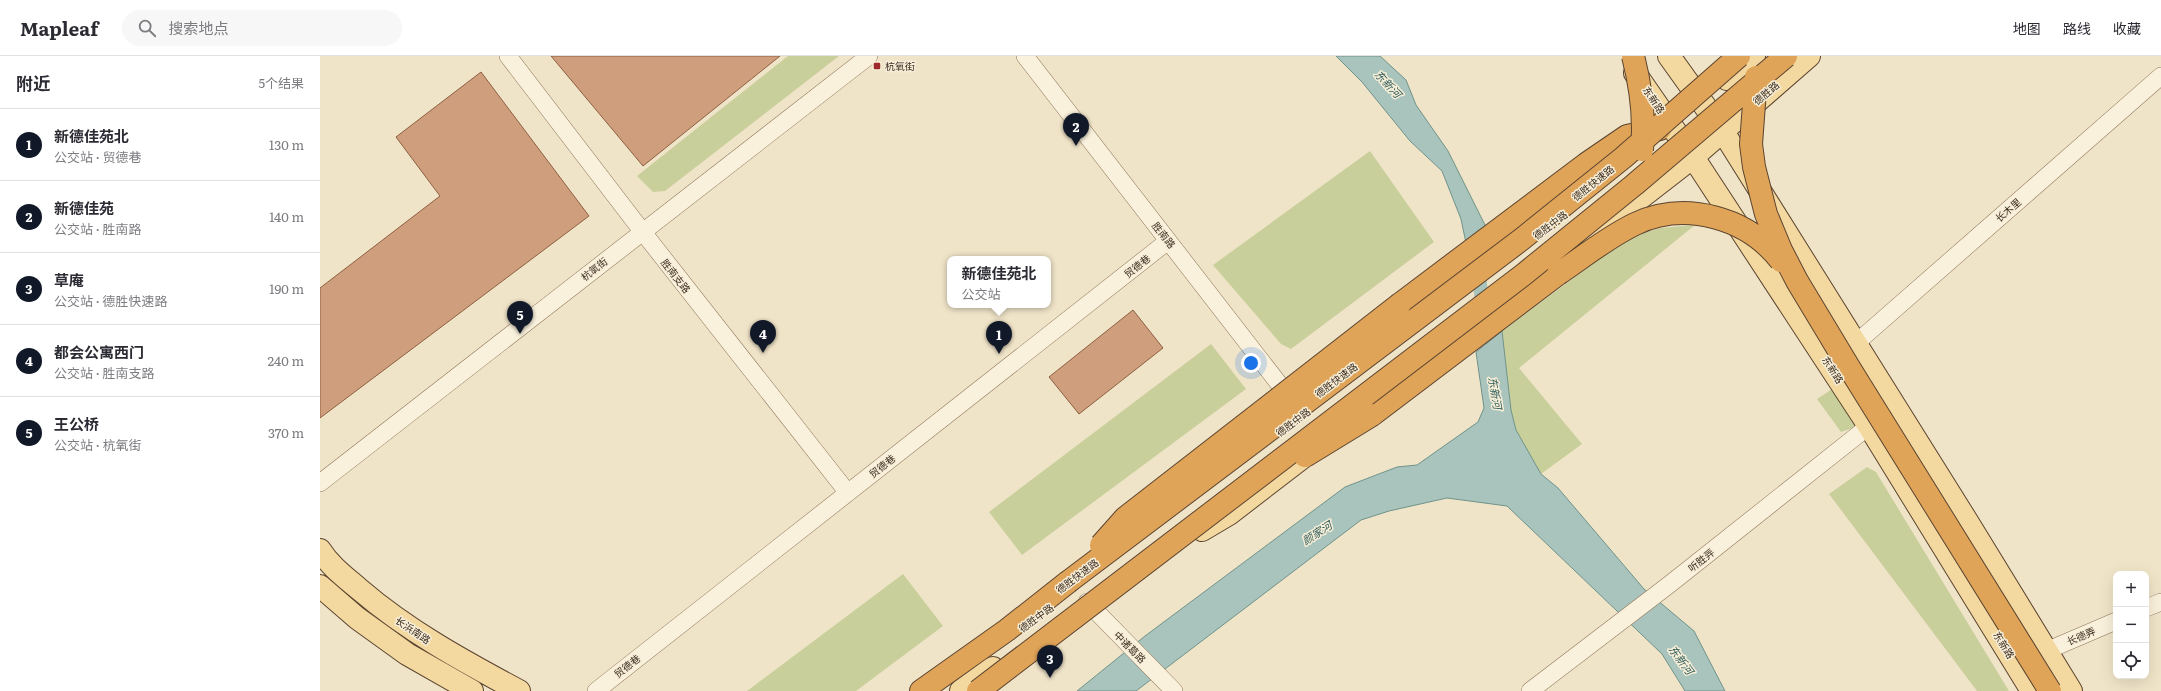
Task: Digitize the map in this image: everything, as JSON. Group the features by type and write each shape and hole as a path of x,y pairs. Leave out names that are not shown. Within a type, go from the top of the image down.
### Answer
{"highway":[{"path":"1558,274 1578,253 1611,212 1634,177 1642,150 1643,126 1642,100 1633,56"},
{"name":"德胜快速路","path":"921,691 1007,630 1068,582 1522,239 1624,157 1739,56"},
{"path":"1765,56 1754,80 1751,144 1754,167 1766,214 1797,281"},
{"path":"978,691 1523,275 1652,170 1786,56"},
{"path":"1068,582 1125,518 1400,304 1586,164 1627,136 1671,126"},
{"path":"1209,514 1372,415 1558,274 1616,235 1636,224 1677,214 1703,214 1727,221 1748,230 1774,252 1797,281 2050,691"}],"main road":[{"name":"东新路","path":"1624,56 1671,126 1694,157 1869,426 2032,691"},
{"path":"1669,56 1700,102 1722,130 1970,526 2071,691"},
{"path":"1700,102 1754,56"},
{"name":"德胜路","path":"1722,130 1809,56"},
{"name":"德胜中路","path":"938,691 1074,591 1605,183 1700,102"},
{"name":"德胜中路","path":"961,691 1087,602 1229,514 1694,157 1722,130"},
{"name":"长浜南路","path":"320,550 327,561 382,609 431,642 519,691"},
{"path":"320,586 363,622 407,654 472,691"}],"street":[{"name":"胜南支路","path":"508,56 642,231 848,493"},
{"name":"杭氧街","path":"320,482 869,56"},
{"name":"胜南路","path":"1025,56 1302,415"},
{"name":"长木里","path":"1855,344 2161,76"},
{"name":"贸德巷","path":"596,691 1168,241"},
{"name":"听胜弄","path":"1530,691 1670,584 1869,426"},
{"name":"中诸葛路","path":"1087,602 1174,691"},
{"path":"2148,607 2161,602"},
{"name":"长德弄","path":"2046,651 2113,622"}],"green space":[{"path":"788,56 839,56 665,191 653,192 637,176"},
{"path":"1370,151 1434,242 1291,349 1281,344 1213,265"},
{"path":"1695,225 1519,368 1582,444 1541,474 1516,430 1511,410 1502,331 1618,245 1640,234 1661,228"},
{"path":"1211,344 1246,389 1022,555 989,512"},
{"path":"1835,387 1859,426 1841,432 1817,399"},
{"path":"1867,467 1876,472 2009,691 1977,691 1829,494"},
{"path":"903,574 943,626 856,691 747,691"}],"water":[{"path":"1336,56 1380,56 1406,80 1416,105 1448,151 1487,229 1466,243 1461,219 1442,171 1410,141 1362,82"},
{"name":"颜家河","path":"1502,331 1511,410 1516,430 1541,474 1558,488 1644,589 1694,631 1725,691 1685,691 1662,654 1507,506 1447,498 1389,511 1361,520 1136,691 1077,691 1145,636 1345,487 1397,467 1417,465 1478,422 1484,408 1476,352"}],"building":[{"path":"551,56 780,56 643,166"},
{"path":"481,72 589,216 320,418 320,288 440,196 396,137"},
{"path":"1133,310 1163,348 1079,414 1049,377"}],"waterway":[{"name":"东新河","path":"1478,266 1483,311"}],"place":[{"name":"杭氧街","path":"877,66"},
{"name":"新德佳苑","path":"1076,146"},
{"name":"王公桥","path":"520,334"},
{"name":"都会公寓西门","path":"763,353"},
{"name":"新德佳苑北","path":"999,354"},
{"name":"草庵","path":"1050,678"}]}
